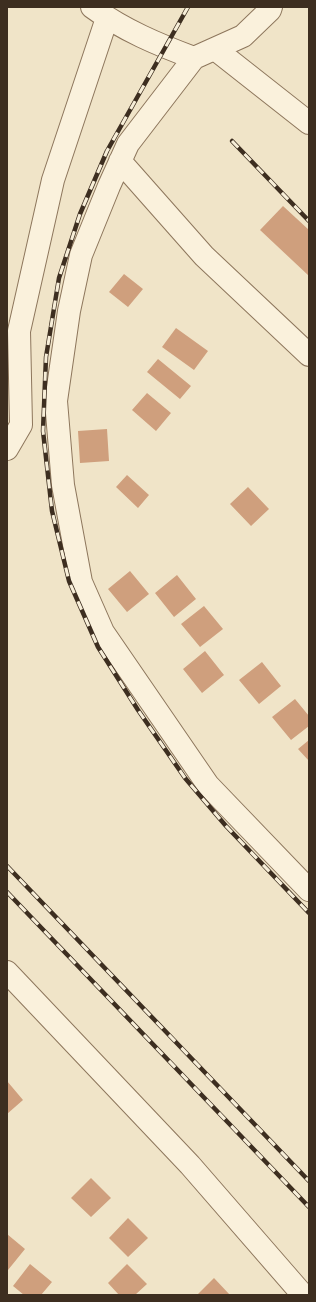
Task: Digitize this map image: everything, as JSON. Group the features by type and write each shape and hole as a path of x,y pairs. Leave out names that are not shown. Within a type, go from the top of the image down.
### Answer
{"street":[{"path":"271,7 270,10 243,36 194,58 128,144 81,256 69,312 56,401 63,485 81,582 103,632 208,785 309,890"},
{"path":"7,449 21,425 19,331 53,180 100,12 165,48 194,58"},
{"path":"215,49 309,123"},
{"path":"120,161 204,256 309,355"},
{"path":"7,972 190,1165 303,1295"}],"building":[{"path":"283,206 309,230 309,276 260,230"},
{"path":"124,274 143,289 128,307 109,292"},
{"path":"176,328 208,351 194,370 162,347"},
{"path":"158,359 191,386 180,399 147,372"},
{"path":"147,393 171,413 156,431 132,410"},
{"path":"107,429 109,461 80,463 78,431"},
{"path":"127,475 149,495 138,508 116,487"},
{"path":"248,487 269,509 251,526 230,504"},
{"path":"130,571 149,594 127,612 108,589"},
{"path":"177,575 196,599 174,617 155,593"},
{"path":"204,606 223,629 200,647 181,624"},
{"path":"205,651 224,675 202,693 183,669"},
{"path":"262,662 281,686 259,704 239,680"},
{"path":"295,699 309,716 309,726 291,740 272,717"},
{"path":"309,740 309,761 298,749"},
{"path":"7,1081 23,1100 7,1114"},
{"path":"91,1178 111,1198 91,1217 71,1198"},
{"path":"128,1218 148,1238 128,1257 109,1238"},
{"path":"7,1234 25,1249 8,1270 7,1270"},
{"path":"30,1264 52,1282 41,1295 24,1295 13,1286"},
{"path":"127,1264 147,1284 135,1295 119,1295 108,1283"},
{"path":"214,1278 230,1295 197,1295"}],"railway":[{"path":"188,7 107,151 80,214 59,278 46,357 43,431 52,511 69,581 98,647 138,710 185,778 226,826 309,913"},
{"path":"232,141 309,221"},
{"path":"7,866 309,1181"},
{"path":"7,892 309,1207"}]}
